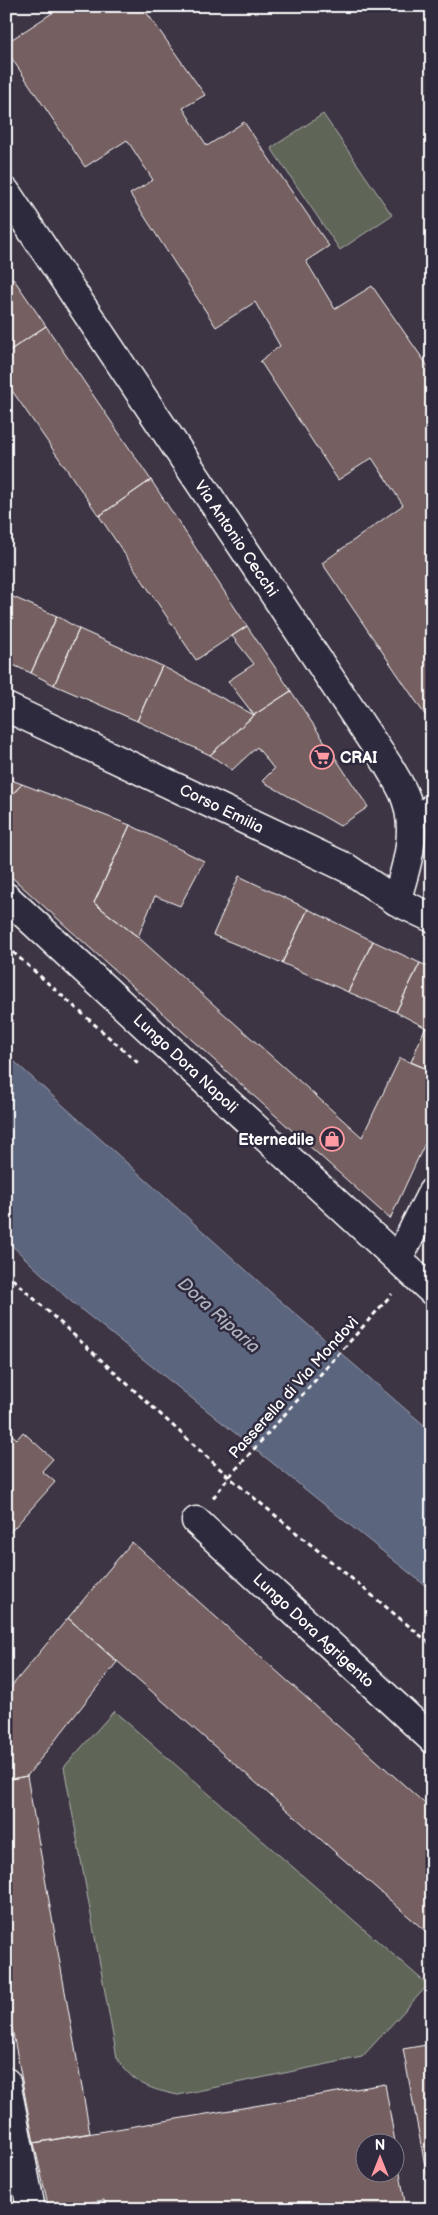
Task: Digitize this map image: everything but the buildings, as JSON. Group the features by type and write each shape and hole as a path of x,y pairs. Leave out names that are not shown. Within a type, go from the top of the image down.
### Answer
{"street":[{"name":"Via Antonio Cecchi","path":"6,192 388,765 406,798 421,808 412,831 406,872 396,901"},
{"name":"Corso Emilia","path":"6,707 347,868 396,901 432,918"},
{"name":"Lungo Dora Napoli","path":"6,897 432,1290"},
{"path":"398,1258 432,1192"},
{"name":"Lungo Dora Agrigento","path":"196,1521 432,1739"},
{"path":"6,2082 30,2209"}],"path":[{"path":"6,1273 229,1477 432,1645"},
{"name":"Passerella di Via Mondovì","path":"229,1477 394,1291"}],"green space":[{"path":"323,114 392,215 340,250 271,148"},
{"path":"114,1711 428,1985 362,2057 178,2095 150,2088 136,2080 123,2067 117,2058 64,1767"}],"water":[{"name":"Dora Riparia","path":"6,1054 277,1298 432,1432 432,1591 68,1299 6,1240"}],"place":[{"name":"CRAI","path":"322,757"},
{"name":"Eternedile","path":"332,1139"}]}
